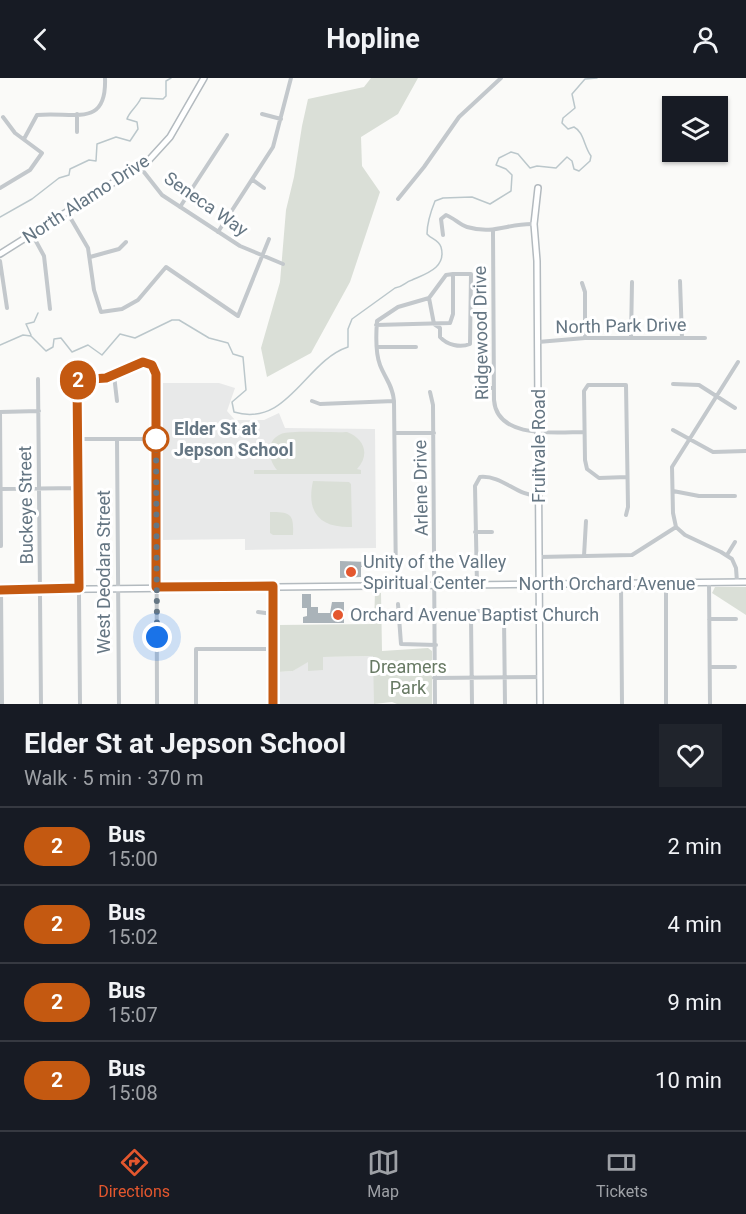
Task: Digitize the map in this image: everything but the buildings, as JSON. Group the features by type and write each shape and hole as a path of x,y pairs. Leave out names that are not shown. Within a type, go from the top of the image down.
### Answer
{"street":[{"path":"24,139 37,115 93,112 101,107 106,94 105,78"},
{"name":"North Alamo Drive","path":"0,254 140,167 163,146 182,118 204,78"},
{"path":"218,232 273,147 291,78"},
{"path":"398,199 424,168 459,117 501,78"},
{"path":"77,114 77,132"},
{"path":"262,114 281,119"},
{"path":"0,188 30,170 42,153 11,129 3,117"},
{"path":"180,207 227,135"},
{"name":"Seneca Way","path":"140,167 156,190 180,207 218,232 283,264"},
{"path":"253,180 264,188"},
{"name":"Fruitvale Road","path":"538,188 534,224 538,342 540,704"},
{"path":"67,212 90,257 93,283 101,312 122,309 138,300 166,267 238,316 269,239"},
{"path":"442,235 441,219 446,215 465,227 493,231 513,225 534,224"},
{"name":"Ridgewood Drive","path":"493,231 494,388 495,406 499,415 522,430 585,432"},
{"path":"32,234 44,256 50,309"},
{"path":"90,257 119,249 126,242"},
{"path":"0,261 7,308"},
{"path":"376,325 450,323 452,321 453,274"},
{"path":"396,585 394,401 390,383 378,362 376,325 382,315 398,307 429,298 446,275 471,274 470,344 462,346 444,342 440,337 440,328 434,324 429,298"},
{"path":"680,281 682,338"},
{"path":"631,338 632,282"},
{"path":"582,283 585,292 585,338"},
{"name":"North Park Drive","path":"538,342 585,338 705,338"},
{"path":"377,347 416,347"},
{"path":"80,704 77,380 93,380 114,375 138,363 147,362 152,365 155,372 157,704"},
{"path":"737,582 736,568 727,555 685,535 676,527 672,491 673,464 738,362"},
{"path":"114,375 117,400"},
{"name":"Buckeye Street","path":"38,379 41,704"},
{"path":"673,384 695,384 735,408"},
{"path":"626,515 628,507 626,385 586,386 585,463 590,473 599,478 627,477"},
{"path":"477,388 494,388"},
{"name":"Arlene Drive","path":"430,392 433,397 434,433 435,704"},
{"path":"312,401 320,404 394,401"},
{"path":"1,546 0,412 39,411"},
{"path":"673,430 713,452 746,452"},
{"path":"395,433 434,433"},
{"path":"78,440 156,439"},
{"name":"West Deodara Street","path":"117,440 119,704"},
{"path":"477,469 480,477 475,486 477,585"},
{"path":"480,477 494,477 524,495 539,496"},
{"path":"1,489 78,488"},
{"path":"672,491 699,496 735,496"},
{"path":"584,556 586,521"},
{"path":"539,557 632,555 676,527"},
{"path":"475,532 492,532"},
{"path":"727,555 735,542"},
{"name":"North Orchard Avenue","path":"0,590 746,582"},
{"path":"666,583 666,704"},
{"path":"709,583 710,704"},
{"path":"621,584 622,704"},
{"path":"273,586 273,704"},
{"path":"0,590 2,704"},
{"path":"398,603 401,644 436,645"},
{"path":"472,704 471,618 473,612 479,611 502,612 505,641 505,704"},
{"path":"258,612 273,614"},
{"path":"709,619 736,619"},
{"path":"196,704 196,649 273,649"},
{"path":"710,667 735,667"},
{"path":"434,678 540,677"}],"shaded area":[{"path":"159,383 219,383 235,388 227,411 235,420 264,420 279,413 285,428 375,429 376,548 245,550 245,539 161,540"},
{"path":"374,656 375,704 277,704 278,672 293,671 314,657"}],"green space":[{"path":"371,78 418,78 398,114 361,137 362,166 380,192 350,282 311,353 267,377 261,348 280,282 286,210 308,99 364,87"},
{"path":"347,432 358,439 364,448 361,464 357,469 361,470 361,474 254,474 254,470 277,470 270,456 270,446 272,441 281,434"},
{"path":"313,481 349,482 351,484 352,527 331,525 318,516 312,502"},
{"path":"270,512 287,514 292,518 293,535 270,533"},
{"path":"715,587 746,587 746,615 712,593"},
{"name":"Dreamers Park","path":"375,593 381,593 382,651 428,648 432,651 432,704 392,702 374,704 373,656 323,657 323,670 308,671 308,662 293,671 278,672 278,625 374,624"}],"waterway":[{"path":"0,217 32,199 59,178 69,175 70,169 89,160 96,161 97,144 116,137 130,141 138,129 137,122 127,119 129,114 141,98 163,99 166,96 166,81 171,78"},
{"path":"0,345 23,335 31,336 46,351 53,347 54,339 61,338 72,352 88,345 102,355 120,334 135,338 172,320 179,320 209,338 228,343 233,354 243,357 246,390 232,402 234,412 253,414 269,411 295,391 333,354 348,347 348,329 352,319 395,288 438,265 441,260 441,247 427,234 428,221 435,201 443,198 472,197 490,204 511,191 512,175 506,169 496,165 499,158 511,152 518,154 530,168 537,166 556,168 567,157 572,161 574,169 579,171 590,161 591,156 580,132 574,127 568,129 562,123 563,118 575,108 572,94 585,79 597,78"},
{"path":"31,335 26,324 34,322 38,313"}],"bus line":[{"name":"2","path":"0,590 79,588 77,380 106,378 138,363 147,362 156,374 156,587 273,586 273,704"}],"place":[{"name":"Elder St at Jepson School","path":"156,439"},
{"name":"Unity of the Valley Spiritual Center","path":"351,572"},
{"name":"Orchard Avenue Baptist Church","path":"338,615"}],"route":[{"path":"156,439 157,637"}]}
